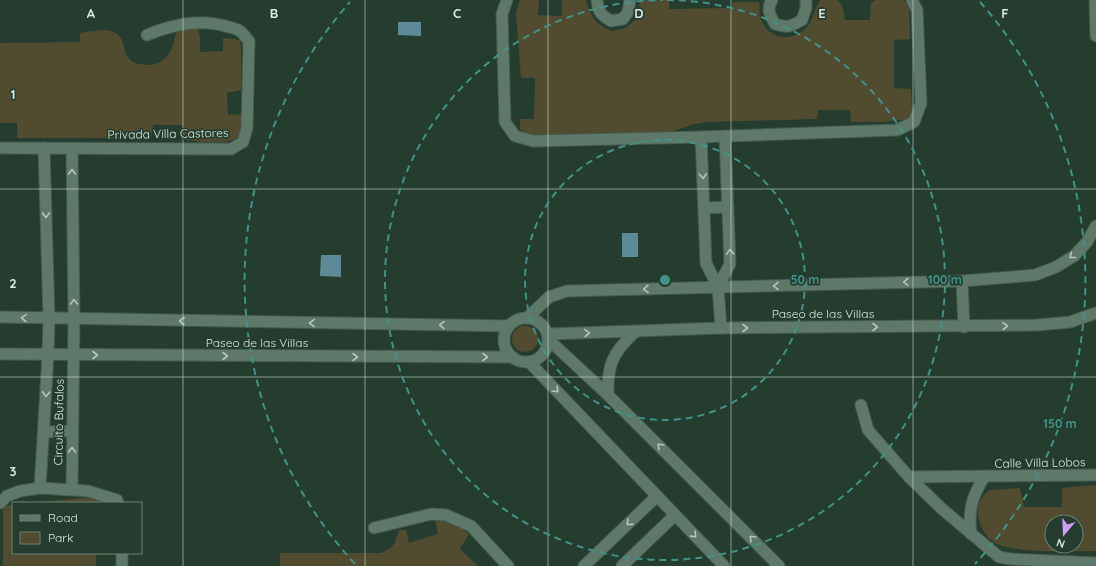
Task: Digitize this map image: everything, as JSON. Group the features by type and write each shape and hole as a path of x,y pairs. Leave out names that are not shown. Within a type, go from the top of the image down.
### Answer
{"street":[{"path":"507,0 502,14 505,122 515,136 534,142 897,130 914,122 921,103 917,10 912,0"},
{"path":"597,0 598,9 601,16 611,22 623,19 628,12 630,0"},
{"path":"772,0 768,13 775,24 786,27 794,26 802,20 806,8 806,0"},
{"path":"1095,0 1096,36"},
{"name":"Privada Villa Castores","path":"0,148 231,149 243,142 247,128 249,42 240,31 222,25 203,23 183,24 164,28 147,35"},
{"path":"718,287 730,264 725,136"},
{"path":"701,137 706,263 718,287 720,328"},
{"path":"44,148 49,318 48,355"},
{"path":"72,148 73,355"},
{"path":"704,208 728,207"},
{"path":"527,318 549,297 568,291 962,281 1035,275 1056,267 1074,256 1087,242 1096,226"},
{"path":"962,281 964,327"},
{"name":"Paseo de las Villas","path":"548,337 720,328 1038,326 1070,322 1096,313"},
{"name":"Paseo de las Villas","path":"0,317 509,326"},
{"path":"548,337 545,352 535,360 529,362 521,361 513,357 507,351 504,342 505,334 509,326 514,322 527,318 534,319 540,323 545,328 548,337 779,566"},
{"path":"608,395 608,377 612,359 622,344 635,332"},
{"name":"Paseo de las Villas","path":"0,354 513,357"},
{"name":"Circuito Bufalos","path":"40,488 48,355"},
{"name":"Circuito Bufalos","path":"72,489 73,355"},
{"path":"529,362 724,566"},
{"path":"862,405 868,430 908,477 971,534 999,557 1011,559 1096,563"},
{"path":"44,432 72,431"},
{"name":"Calle Villa Lobos","path":"908,477 1096,475"},
{"name":"Calle Villa Lobos","path":"971,534 969,519 971,504 976,490 984,477"},
{"path":"0,503 7,496 20,491 40,488 88,491 104,495 117,500 118,502"},
{"path":"591,564 657,496"},
{"path":"374,528 431,514 446,516 471,526 508,566"},
{"path":"622,566 675,516"},
{"path":"122,554 122,566"}],"green space":[{"path":"520,0 539,0 538,15 562,16 562,0 586,0 594,19 601,26 612,31 625,28 637,19 640,0 669,0 669,9 732,8 733,2 759,2 760,18 767,30 778,36 785,37 797,34 808,26 820,0 837,0 842,5 845,20 870,20 871,3 876,0 903,0 909,4 910,39 894,40 894,88 911,89 912,113 908,119 882,122 851,122 850,110 818,110 817,119 706,122 694,124 664,134 528,135 520,129 520,119 534,119 535,78 521,78 516,13"},
{"path":"192,28 198,29 200,38 200,52 223,51 223,38 240,41 241,90 227,93 228,115 242,114 243,121 240,136 234,139 220,142 184,140 183,125 153,125 151,138 17,138 17,123 0,123 0,43 80,42 80,33 108,30 120,36 129,59 135,63 148,65 161,62 169,54 177,30"},
{"path":"525,326 534,330 538,339 534,348 525,352 516,348 512,339 516,330"},
{"path":"1096,485 1096,551 1084,551 1084,514 1044,514 1043,551 1001,546 993,542 988,538 982,529 978,510 979,503 989,490 1020,488 1024,507 1062,507 1062,488"},
{"path":"83,498 103,499 108,502 41,502"},
{"path":"12,505 12,554 113,555 96,555 96,566 3,566 3,506"},
{"path":"435,520 453,524 469,534 460,549 478,566 280,566 280,553 381,553 389,549 393,544 399,530 406,530 409,543 438,534"}],"water":[{"path":"398,22 421,22 421,36 398,35"},
{"path":"622,233 638,233 638,257 622,257"},
{"path":"321,255 341,255 341,277 320,276"}]}
